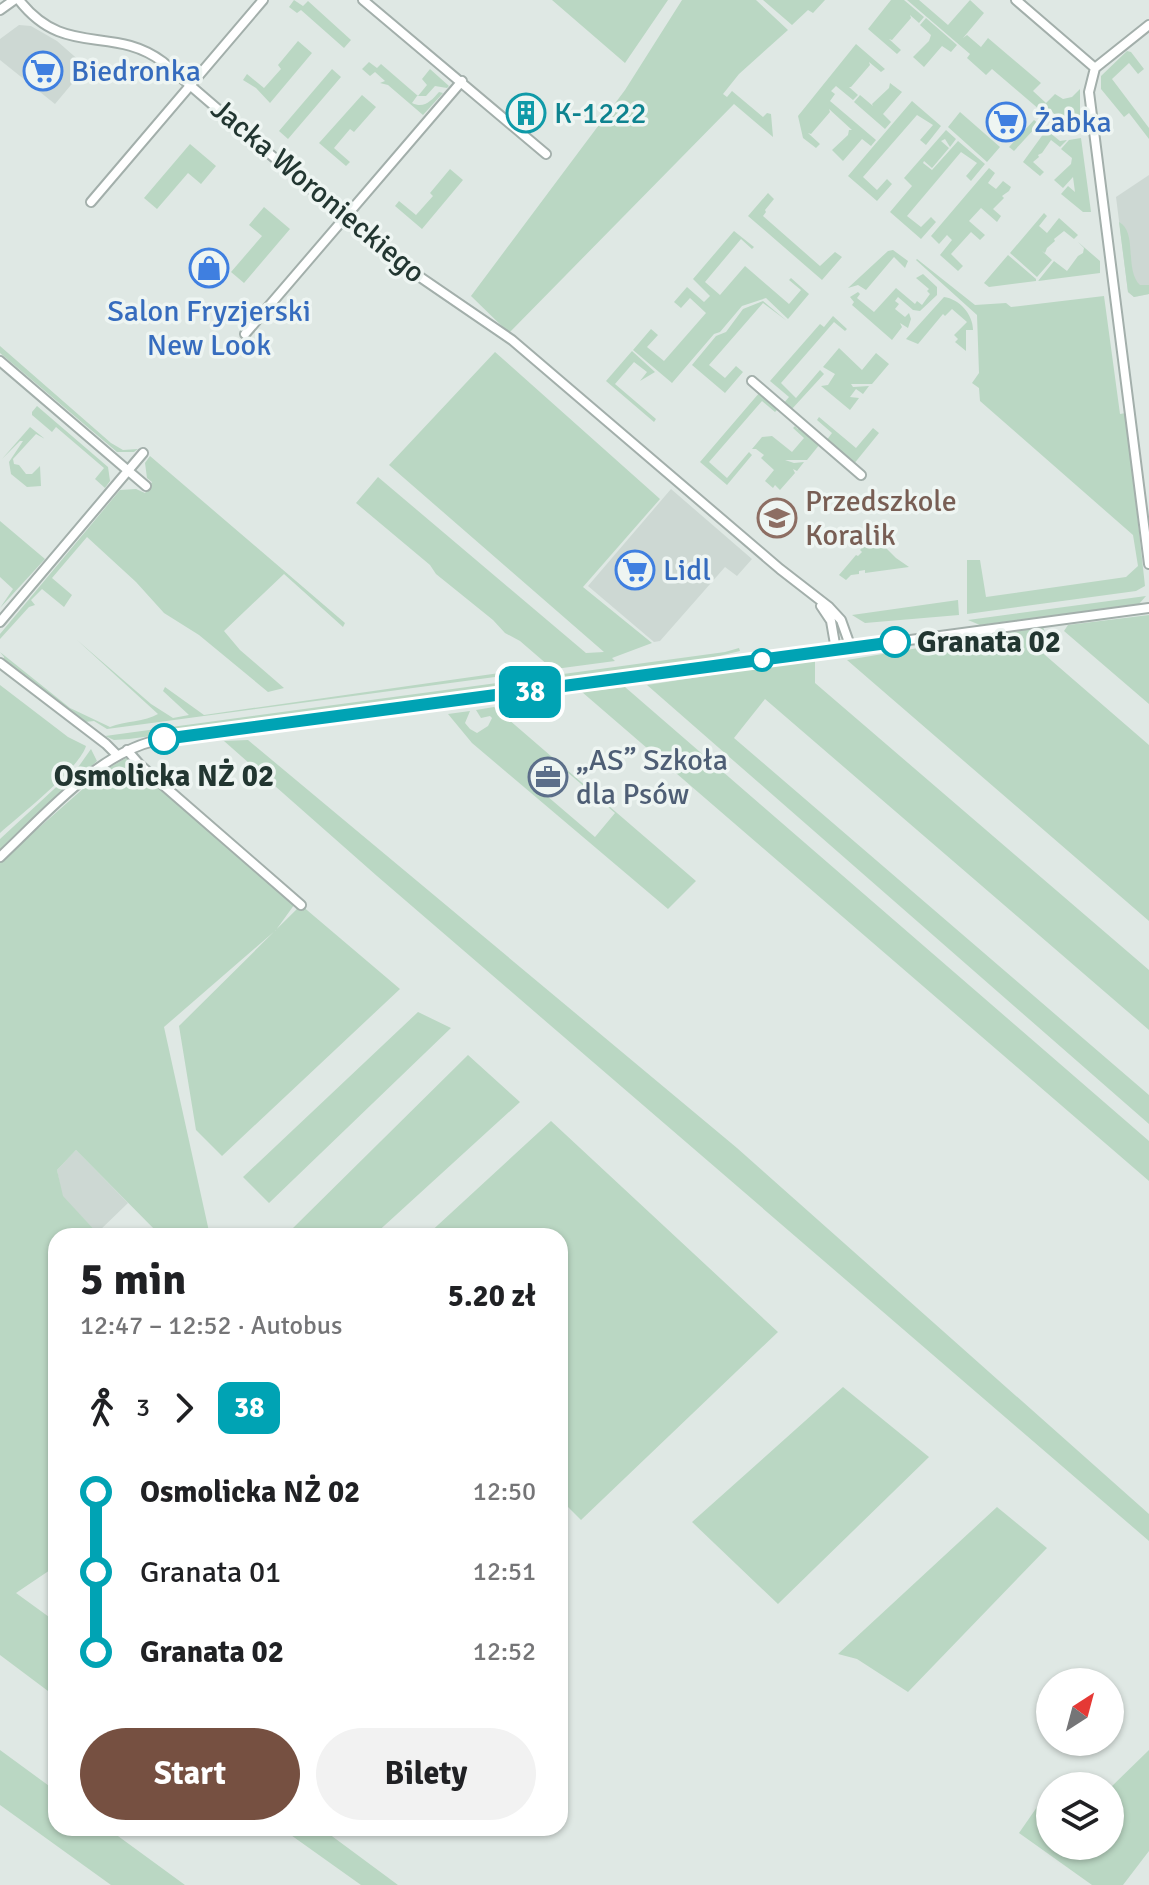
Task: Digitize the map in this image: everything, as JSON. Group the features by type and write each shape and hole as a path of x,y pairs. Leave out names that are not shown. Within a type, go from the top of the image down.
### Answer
{"street":[{"path":"0,10 16,0"},
{"name":"Jacka Woronieckiego","path":"16,0 37,20 69,37 122,43 144,50 191,85 402,266 507,336 841,620 851,648"},
{"path":"91,202 263,0"},
{"path":"363,0 546,154"},
{"path":"1016,0 1095,68"},
{"path":"1149,25 1095,68 1089,92 1149,564"},
{"path":"245,334 462,81"},
{"path":"0,361 146,486"},
{"path":"752,381 861,475"},
{"path":"0,622 143,453"},
{"path":"816,599 831,621 836,650"},
{"path":"0,857 95,771 127,750 162,739 1149,608"},
{"path":"0,663 117,755"},
{"path":"127,750 140,765 301,905"}],"shaded area":[{"path":"19,25 31,26 57,41 82,63 78,69 81,73 55,104 0,60 0,39"},
{"path":"1149,175 1149,294 1134,297 1128,292 1116,197"},
{"path":"671,489 752,559 737,576 725,567 660,641 654,642 588,586"},
{"path":"76,1150 128,1203 102,1228 92,1228 62,1196 57,1170"}],"green space":[{"path":"294,0 303,6 308,1 351,40 344,48 301,10 297,13 289,7"},
{"path":"552,0 668,0 625,63"},
{"path":"682,0 756,0 788,30 739,74 723,94 727,97 732,91 763,117 771,114 773,137 734,104 509,333 471,296 625,90"},
{"path":"763,0 825,0 813,13 808,10 792,25"},
{"path":"891,0 904,0 924,17 919,23 910,15 911,18 892,40 889,39 901,50 897,54 868,29"},
{"path":"907,0 919,0 948,25 970,0 984,13 963,38 967,35 981,47 988,38 1041,83 1033,91 1046,103 1055,94 1063,99 1072,97 1080,89 1080,119 1070,121 1068,112 1065,113 1066,122 1054,119 1057,116 1052,112 1047,116 992,69 986,75 967,58 970,54"},
{"path":"926,18 957,45 951,52 942,46 924,67 913,57 931,35 920,25"},
{"path":"298,41 312,53 270,103 243,80 247,74 264,88 281,69 278,65"},
{"path":"856,44 885,69 881,72 869,62 870,65 849,87 858,95 853,100 836,86 831,91 835,94 830,101 876,140 871,146 862,139 843,161 832,150 852,130 829,109 830,112 811,134 808,133 820,144 816,148 803,138 798,116"},
{"path":"1127,51 1144,69 1138,74 1129,63 1112,79 1149,128 1149,139 1129,113 1124,117 1101,89 1101,76"},
{"path":"369,62 377,68 381,64 418,96 412,103 416,105 424,105 439,92 443,93 423,115 388,85 380,83 385,81 375,72 370,76 362,69"},
{"path":"332,69 341,77 288,139 279,131"},
{"path":"430,69 449,86 435,86 426,96 418,96 427,85 422,79"},
{"path":"890,83 902,92 883,114 891,122 885,129 854,102 860,95 873,106"},
{"path":"362,95 376,107 354,132 350,129 334,148 350,162 346,166 319,143"},
{"path":"912,101 941,126 926,145 920,140 933,125 917,115 863,177 877,190 887,179 892,184 877,201 848,176"},
{"path":"960,112 1000,147 987,162 948,127"},
{"path":"1034,120 1060,141 1067,140 1060,147 1051,140 1038,155 1033,162 1044,172 1040,176 1023,162 1044,133 1036,127 1014,151 1009,147"},
{"path":"946,130 956,139 950,147 945,139 941,141 949,148 932,168 923,163 932,170 958,141 985,164 971,181 966,176 977,163 961,152 907,216 921,227 931,217 936,222 921,239 890,212 912,186 904,178"},
{"path":"1081,138 1091,212 1083,212 1061,194 1068,186 1075,192 1073,177 1063,188 1054,180 1071,164 1072,158 1061,149 1069,140"},
{"path":"190,144 216,166 201,184 188,173 157,209 144,198"},
{"path":"989,168 995,173 988,183 996,189 1003,181 1011,187 993,209 1001,216 997,222 981,208 969,221 985,235 980,240 971,232 951,254 963,266 958,271 940,255 952,240 947,235 939,244 931,236"},
{"path":"450,169 463,180 422,229 395,206 399,201 416,215"},
{"path":"768,193 774,199 763,216 820,266 835,252 842,257 822,280 748,216"},
{"path":"264,207 290,229 244,283 231,272 262,236 249,225"},
{"path":"1044,213 1047,216 1039,226 1047,233 1059,218 1078,235 1074,239 1064,231 1045,253 1042,251 1052,260 1037,277 1010,253"},
{"path":"1119,222 1128,234 1135,278 1140,285 1149,285 1149,294 1134,297 1128,292"},
{"path":"734,231 754,247 752,249 741,239 705,282 720,295 745,266 789,304 801,290 789,280 791,278 809,294 788,319 766,298 742,306 672,383 633,350 651,329 658,335 647,347 664,361 706,313 690,298 681,308 674,302 687,287 704,302 710,296 693,279"},
{"path":"1078,242 1100,261 1100,273 1038,281 1054,261 1067,271 1083,253 1084,248"},
{"path":"893,250 908,261 905,268 894,257 866,290 858,285 848,288 888,251"},
{"path":"1008,255 1036,281 989,287 984,283"},
{"path":"917,259 975,305 1006,303 1011,307 1104,296 1120,414 1126,413 1145,586 1136,591 967,614 967,560 980,560 986,597 1126,577 1138,566 1133,535 980,401 979,388 972,383 979,373 977,315"},
{"path":"923,274 937,287 937,295 920,311 913,310 898,297 895,301 899,304 895,309 905,317 909,313 911,319 908,328 900,323 902,327 892,340 852,305 854,302 850,297 858,292 857,298 874,312 896,288 915,304 917,301 922,305 930,294 929,289 916,278"},
{"path":"944,297 960,304 971,318 973,330 966,330 966,351 955,342 958,339 954,335 967,322 952,309 945,316 943,314 918,344 906,339"},
{"path":"763,301 787,321 763,303 709,365 725,378 736,366 743,372 725,393 692,365 716,336 726,332 743,309"},
{"path":"833,316 847,329 845,331 834,322 781,383 796,398 820,370 824,374 791,410 783,404 789,397 770,381 820,324 824,327"},
{"path":"0,346 111,443 123,450 138,449 134,452 117,452 0,353"},
{"path":"839,348 862,370 876,353 889,364 872,384 851,384 853,387 869,386 863,394 856,389 850,397 859,398 850,410 821,386 828,385 835,374 823,367"},
{"path":"632,351 655,372 640,381 647,372 634,362 615,384 656,419 654,422 606,381"},
{"path":"495,352 660,499 583,587 652,643 612,658 615,661 107,729 94,721 85,722 3,660 0,652 70,708 110,727 158,714 77,640 151,704 173,718 189,715 163,691 165,687 204,715 549,666 520,641 505,633 356,503 378,477 586,653 604,652 389,465"},
{"path":"760,392 779,408 775,412 762,401 709,462 727,478 749,452 752,455 727,485 700,462"},
{"path":"37,406 108,467 110,481 105,488 95,479 104,468 56,427 52,432 32,415"},
{"path":"819,417 856,448 873,428 879,433 853,465 826,441 832,433 817,420"},
{"path":"795,426 820,444 807,460 785,460 804,462 797,471 793,469 795,473 780,490 775,485 773,488 765,481 774,470 761,458 764,455 752,449 762,437 772,436 792,452 804,438 793,428"},
{"path":"30,427 45,439 36,434 13,459 14,464 19,465 26,474 32,474 40,466 41,486 27,487 11,474 9,462 23,441 2,459"},
{"path":"150,456 345,623 343,627 284,574 224,631 240,650 284,688 268,692 199,635 164,613 87,537 52,578 72,595 64,607 42,589 31,600 35,605 29,607 0,639 0,634 120,490 136,489 145,493 152,482 147,478 145,463"},
{"path":"0,521 45,559 0,608 13,589 0,577"},
{"path":"871,537 909,567 865,573 865,570 859,571 859,574 851,575 846,580 839,575 862,552 860,550"},
{"path":"1146,596 1139,604 980,625 968,620"},
{"path":"958,600 959,615 865,623 852,615"},
{"path":"1149,615 1149,704 1064,631 1068,625"},
{"path":"1043,627 1045,632 1030,642 1149,745 1149,921 847,660"},
{"path":"739,648 740,651 677,666 129,739 114,740 105,736 725,652"},
{"path":"815,659 815,683 1149,970 1149,1030 765,699 734,738 1149,1095 1149,1124 647,685"},
{"path":"0,685 68,737 86,746 61,779 0,833"},
{"path":"625,687 1149,1141 1149,1181 582,692"},
{"path":"494,707 696,881 668,909 472,743 448,714 470,711 465,723 477,733 488,726 492,718 481,718 476,710","holes":["566,771 615,813 595,837 547,796"]},
{"path":"248,740 737,1148 1149,1514 1149,1541 224,741"},
{"path":"91,749 97,761 0,850 0,839 79,766"},
{"path":"126,758 297,901 276,930 164,1027 208,1228 153,1228 76,1150 57,1170 63,1196 93,1228 48,1228 48,1571 16,1593 48,1616 48,1691 0,1655 0,862 102,772"},
{"path":"301,905 400,989 222,1156 196,1130 179,1026"},
{"path":"418,1012 451,1028 269,1203 243,1177"},
{"path":"468,1055 520,1102 382,1228 293,1228"},
{"path":"551,1121 778,1332 581,1520 568,1507 568,1228 435,1228"},
{"path":"843,1387 929,1457 778,1604 692,1522"},
{"path":"997,1507 1047,1548 908,1692 857,1659 838,1654"},
{"path":"0,1750 48,1785 48,1836 118,1836 185,1885 111,1885 0,1805"},
{"path":"1149,1750 1149,1851 1123,1885 1092,1885 1057,1860 1124,1860 1124,1774"},
{"path":"1036,1808 1036,1845 1019,1833"},
{"path":"292,1836 332,1836 398,1885 361,1885"}],"bus line":[{"name":"38","path":"164,739 895,642"}],"place":[{"name":"Biedronka","path":"43,71"},
{"name":"K-1222","path":"526,113"},
{"name":"Żabka","path":"1006,122"},
{"name":"Salon Fryzjerski New Look","path":"209,268"},
{"name":"Przedszkole Koralik","path":"777,518"},
{"name":"Lidl","path":"635,570"},
{"name":"Granata 02","path":"895,642"},
{"name":"Osmolicka NŻ 02","path":"164,739"},
{"name":"„AS” Szkoła dla Psów","path":"548,777"}]}
